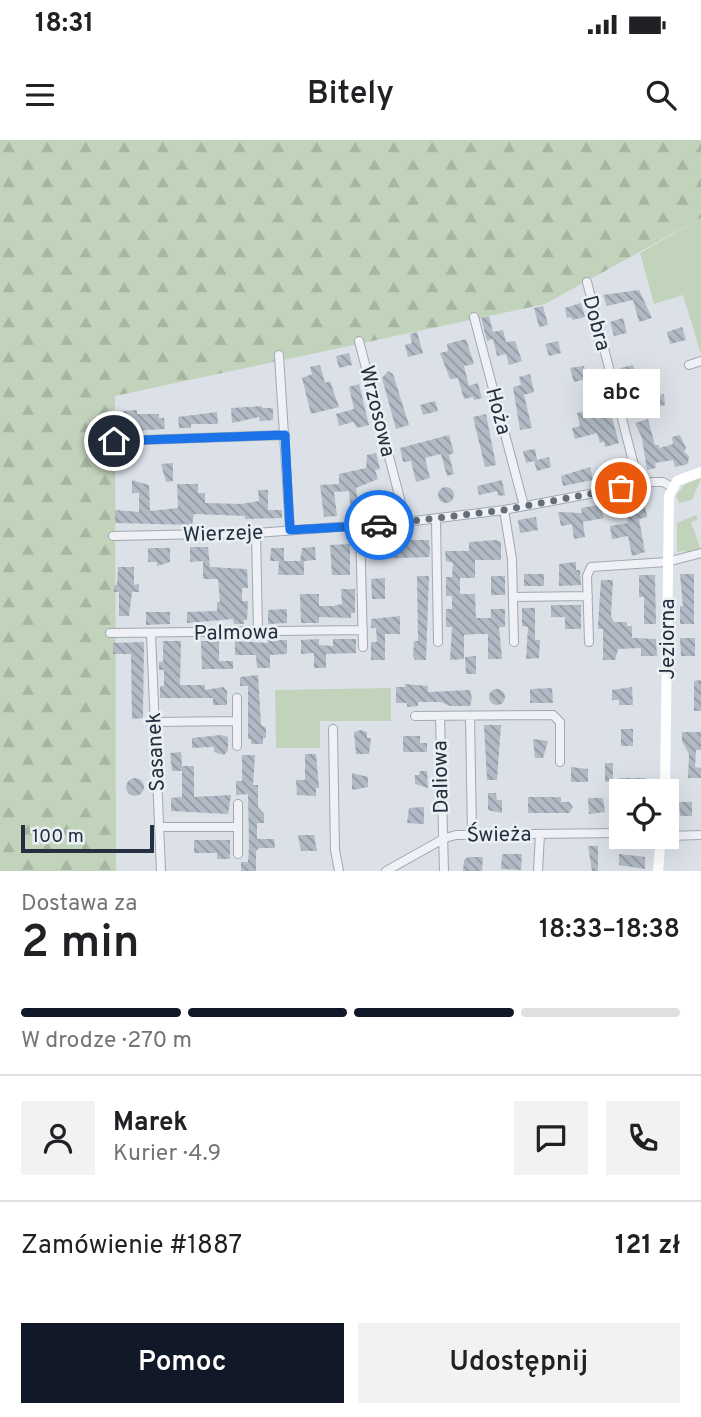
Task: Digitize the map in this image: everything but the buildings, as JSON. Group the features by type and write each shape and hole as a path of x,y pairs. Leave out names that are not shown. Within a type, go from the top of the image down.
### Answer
{"street":[{"name":"Dobra","path":"587,282 639,485"},
{"name":"Hoża","path":"474,317 524,506"},
{"name":"Wrzosowa","path":"359,341 406,522"},
{"path":"279,355 290,530"},
{"path":"689,365 701,361"},
{"path":"114,441 285,435"},
{"path":"672,488 681,479 701,472"},
{"name":"Wierzeje","path":"113,536 256,533 360,526 504,510 661,482 672,488"},
{"name":"Jeziorna","path":"665,779 668,500 672,488"},
{"path":"504,510 512,559 514,642"},
{"path":"436,519 438,642"},
{"path":"360,526 363,647"},
{"path":"256,533 258,631"},
{"path":"589,642 587,576 591,567 667,562 701,553"},
{"path":"513,597 588,596"},
{"name":"Palmowa","path":"110,634 363,630"},
{"name":"Sasanek","path":"151,634 161,871"},
{"path":"237,698 237,746"},
{"name":"Daliowa","path":"415,716 553,715 560,722 560,762"},
{"name":"Daliowa","path":"440,716 440,817 445,838 444,871"},
{"name":"Daliowa","path":"470,716 472,834"},
{"path":"153,722 237,721"},
{"path":"333,729 335,850 340,871"},
{"path":"238,804 238,854"},
{"path":"159,827 238,827"},
{"name":"Świeża","path":"386,871 445,838 472,834 609,833"},
{"path":"538,871 540,834"},
{"path":"679,836 701,835"},
{"path":"658,871 660,849"}],"green space":[{"path":"0,140 701,140 701,218 545,304 115,396 116,871 0,871"},
{"path":"701,218 700,351 683,295 654,304 640,253"},
{"path":"701,478 692,500 679,503 676,495 685,484"},
{"path":"696,515 698,520 691,522 701,550 686,554 685,551 677,552 677,523"},
{"path":"391,688 391,721 320,721 320,748 276,748 275,690"}],"way so far":[{"path":"379,525 504,510 621,488"}],"place":[{"name":"abc","path":"621,488"}],"route":[{"path":"114,441 285,435 290,530 379,525"}]}
